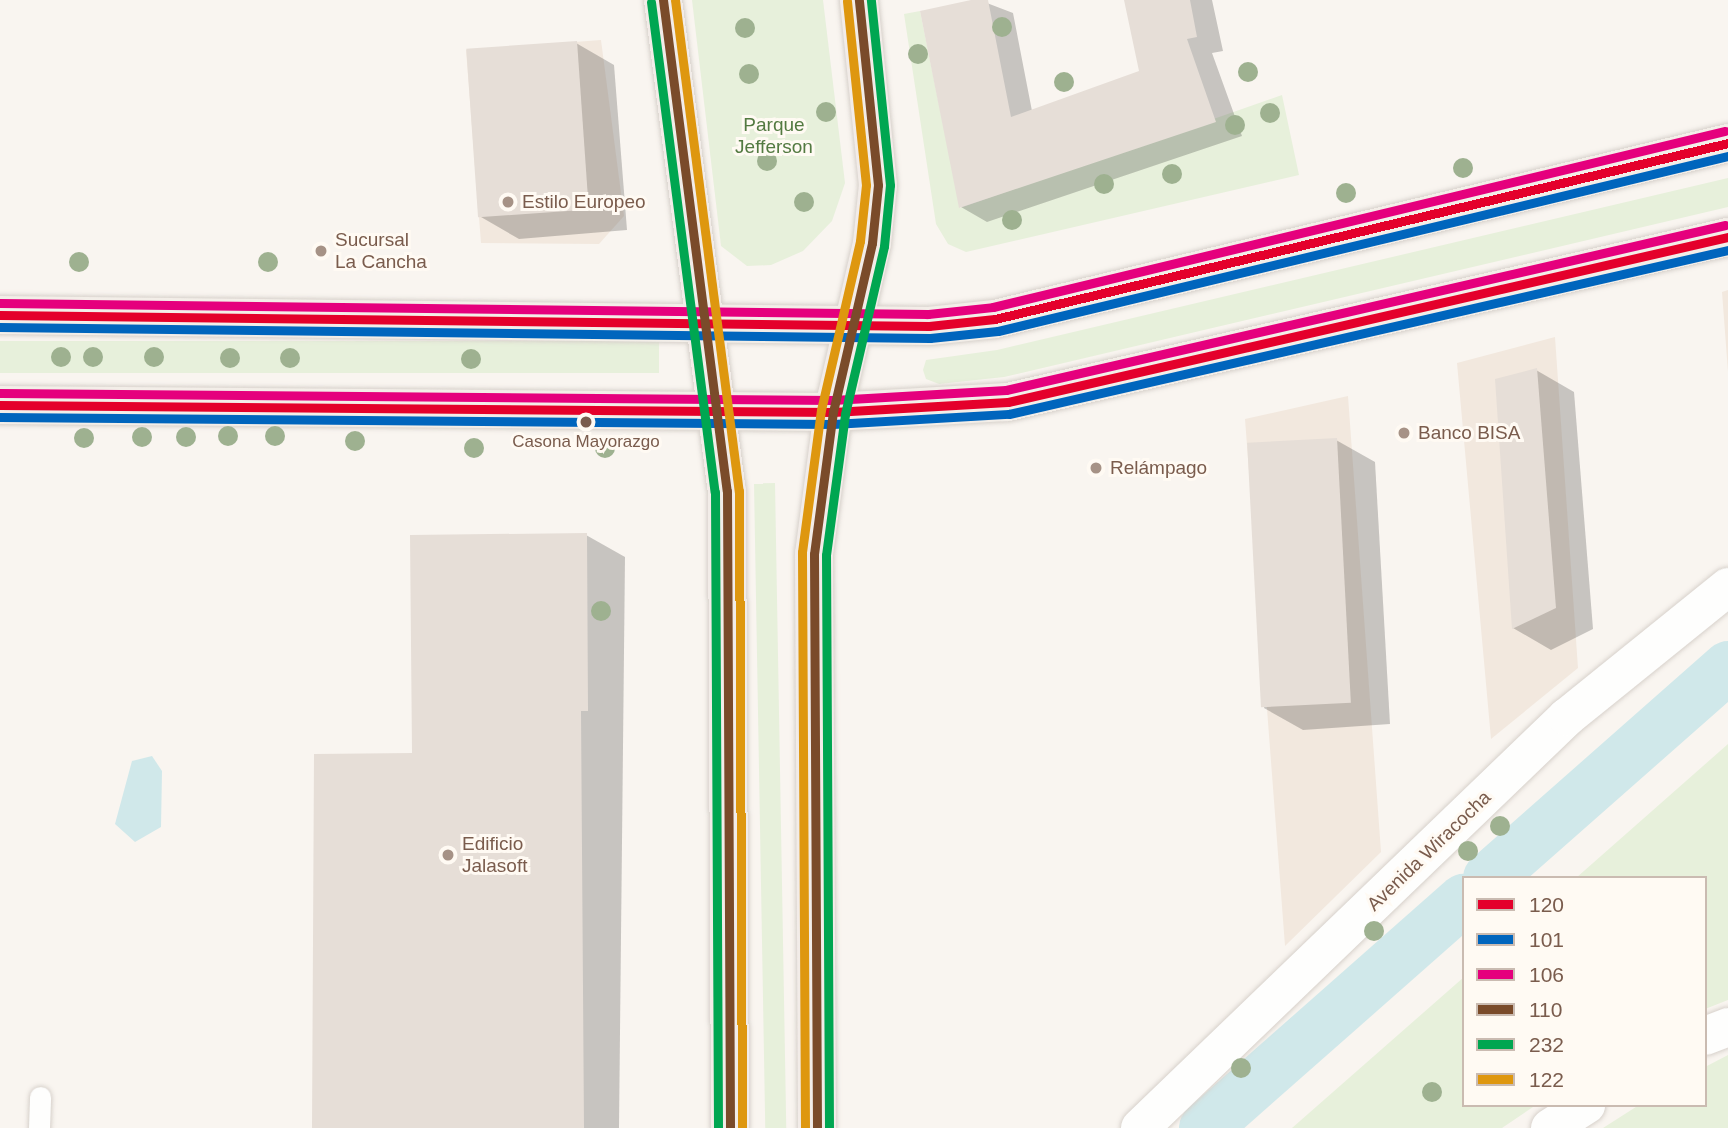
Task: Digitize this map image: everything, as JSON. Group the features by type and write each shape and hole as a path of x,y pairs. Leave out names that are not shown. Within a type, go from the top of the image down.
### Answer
{"highway":[{"path":"663,0 727,517 730,1128"},
{"path":"817,1128 814,554 833,412 855,326 878,185 859,0"}],"main road":[{"path":"0,315 855,326 995,319 1728,143"},
{"path":"0,405 833,412 1008,402 1728,237"}],"street":[{"name":"Avenida Wiracocha","path":"1140,1128 1567,716 1728,587"},
{"path":"1707,1035 1728,1027"},
{"path":"1549,1128 1583,1107"}],"lane":[{"path":"39,1128 40,1097"}],"shaded area":[{"path":"601,40 624,216 599,244 481,243 466,50"},
{"path":"1728,290 1728,372 1722,292"},
{"path":"1555,337 1578,668 1491,739 1457,363"},
{"path":"1348,396 1381,852 1285,946 1245,419"}],"green space":[{"name":"Parque Jefferson","path":"692,0 823,0 845,183 832,221 803,251 771,265 747,266 721,246"},
{"path":"920,11 960,208 1282,95 1299,175 966,252 948,244 936,224 904,14"},
{"path":"1728,178 1728,207 1004,377 939,384 926,379 923,370 926,360 997,350"},
{"path":"0,341 659,341 659,373 0,373"},
{"path":"754,483 775,483 786,1128 765,1128"},
{"path":"1728,744 1728,1000 1707,1008 1707,876 1578,876"},
{"path":"1462,979 1462,1107 1533,1107 1502,1128 1292,1128"},
{"path":"1728,1055 1728,1128 1603,1128 1636,1107 1707,1107 1707,1066"}],"water":[{"path":"152,756 162,771 161,827 135,842 115,824 132,761"}],"building":[{"path":"971,0 988,0 1011,117 1139,71 1124,0 1190,0 1197,37 1187,39 1216,122 959,208 920,11"},
{"path":"577,41 589,210 478,217 466,49"},
{"path":"1537,368 1556,608 1512,629 1495,379"},
{"path":"1337,438 1351,703 1261,707 1247,443"},
{"name":"Edificio Jalasoft","path":"587,533 588,711 581,711 584,1128 312,1128 314,754 412,753 410,535"}],"waterway":[{"path":"1491,876 1728,667"},
{"path":"1205,1128 1462,902"}],"transit line":[{"name":"110","path":"663,0 727,491 730,1128"},
{"name":"122","path":"675,0 739,491 742,1128"},
{"name":"110","path":"817,1128 814,554 833,412 872,243 878,185 859,0"},
{"name":"232","path":"829,1128 826,555 845,414 884,246 890,185 871,0"},
{"name":"122","path":"805,1128 802,552 821,410 860,241 866,185 847,1"},
{"name":"232","path":"651,2 715,492 718,1128"},
{"name":"106","path":"0,303 928,314 993,307 1725,131"},
{"name":"120","path":"0,315 929,326 995,319 1728,143"},
{"name":"101","path":"0,327 930,338 998,331 1728,156"},
{"name":"106","path":"0,393 833,400 1006,390 1725,225"},
{"name":"120","path":"0,405 833,412 1008,402 1728,237"},
{"name":"101","path":"0,417 833,424 1009,414 1728,250"}],"place":[{"name":"Estilo Europeo","path":"508,202"},
{"name":"Sucursal La Cancha","path":"321,251"},
{"name":"Casona Mayorazgo","path":"586,422"},
{"name":"Banco BISA","path":"1404,433"},
{"name":"Relámpago","path":"1096,468"},
{"name":"Edificio Jalasoft","path":"448,855"}]}
